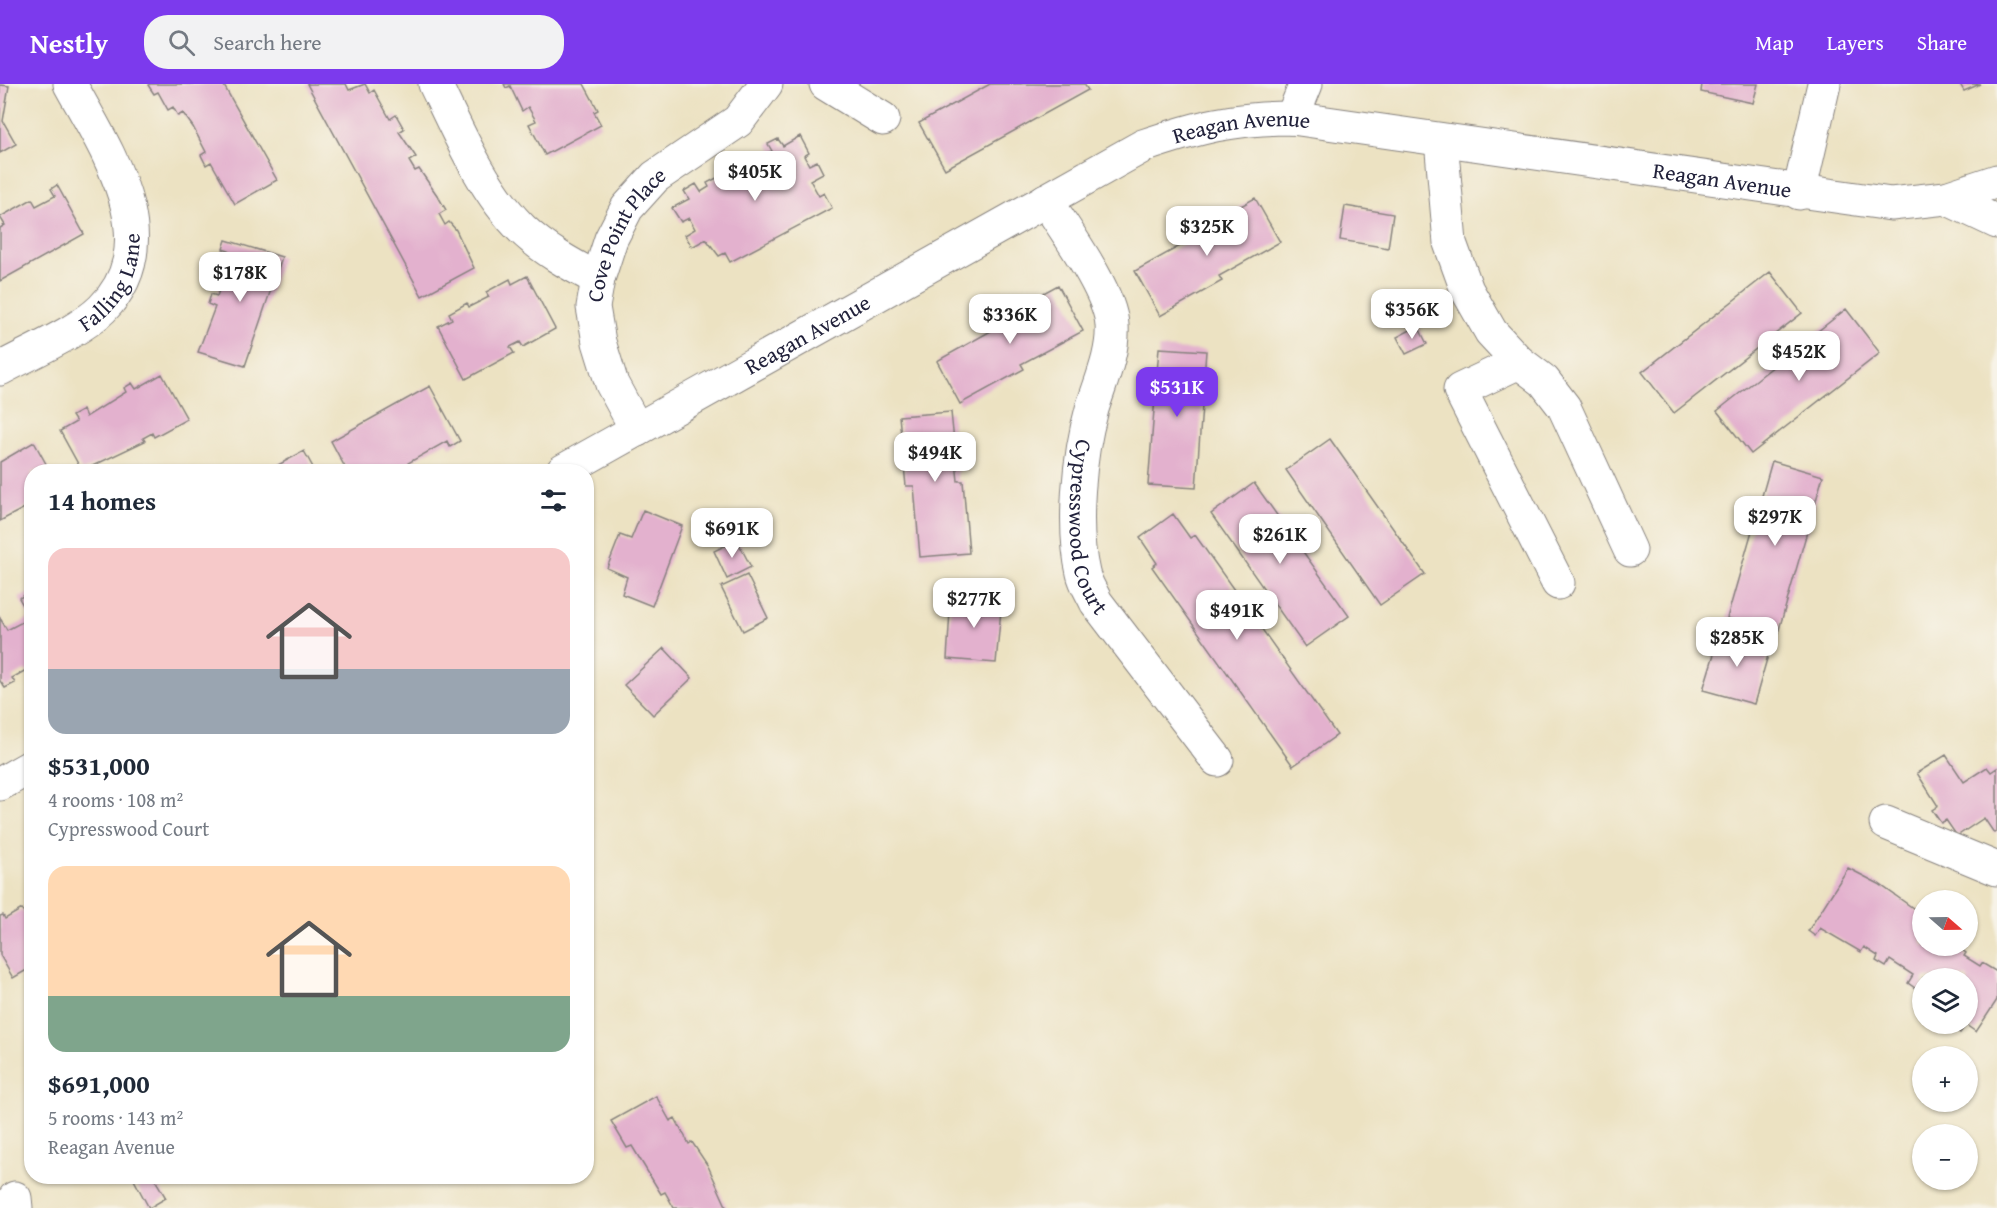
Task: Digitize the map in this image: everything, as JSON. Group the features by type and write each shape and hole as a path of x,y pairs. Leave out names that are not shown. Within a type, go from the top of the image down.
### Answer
{"street":[{"name":"Falling Lane","path":"0,369 90,319 102,309 119,288 130,264 134,232 129,206 98,134 70,84"},
{"path":"435,84 464,144 499,201 522,229 558,258 598,279"},
{"name":"Cove Point Place","path":"637,430 612,384 599,342 593,307 598,279 611,239 627,208 655,177 738,121 766,84"},
{"path":"826,84 883,119"},
{"path":"1292,118 1306,84"},
{"path":"1799,193 1824,84"},
{"name":"Reagan Avenue","path":"576,464 1143,146 1198,127 1247,118 1292,118 1799,193 1891,204 1946,198 1997,181"},
{"path":"1441,140 1450,243 1467,290 1491,332 1519,362 1544,381 1564,406 1630,550"},
{"path":"1946,198 1997,222"},
{"name":"Cypresswood Court","path":"1046,200 1108,305 1112,323 1112,342 1089,422 1079,482 1080,555 1083,576 1096,602 1217,760"},
{"path":"1519,362 1460,390 1558,583"},
{"path":"0,784 24,770"},
{"path":"1886,823 1997,869"}],"building":[{"path":"223,84 277,180 235,204 211,162 206,165 201,155 206,152 193,127 183,113 178,116 173,107 168,110 158,92 154,94 148,85"},
{"path":"307,84 346,84 349,90 365,84 370,93 374,90 390,119 396,115 404,129 399,132 416,157 409,161 415,171 419,169 439,198 446,210 439,214 445,225 449,222 456,230 474,268 422,296"},
{"path":"504,84 584,84 598,110 594,112 601,125 545,155 529,124 536,121 528,107 522,111 510,86 506,88"},
{"path":"990,84 1084,84 1088,90 945,169 919,123"},
{"path":"1702,84 1758,84 1753,103 1701,92"},
{"path":"1960,84 1980,84 1964,91"},
{"path":"0,85 9,86 3,121 16,144 0,153"},
{"path":"800,136 809,153 804,156 809,165 817,161 823,173 810,180 819,196 824,193 832,208 730,262 725,253 719,256 706,239 692,247 685,235 695,229 689,218 681,222 672,208 689,199 684,191 696,184 701,192 709,187 707,183 726,173 732,185 749,176 741,163 772,151 768,144 778,139 783,146"},
{"path":"57,185 84,234 0,281 0,228 5,225 0,217 32,199 36,206 55,196 51,189"},
{"path":"1255,198 1280,242 1219,276 1222,281 1160,316 1135,271 1189,241 1186,237"},
{"path":"1345,206 1393,214 1388,248 1340,240"},
{"path":"226,240 282,257 245,366 198,352 215,307 208,304 211,294 217,296 226,270 229,251 223,249"},
{"path":"1770,272 1802,313 1674,413 1642,372"},
{"path":"527,276 555,329 523,347 520,342 510,347 514,353 466,379 438,326 452,319 449,313 467,303 469,307 489,297 486,292 510,279 512,284"},
{"path":"1058,285 1083,331 1021,364 1024,369 960,404 937,361 1000,326 996,319"},
{"path":"1846,309 1880,353 1751,454 1717,411"},
{"path":"1418,326 1427,344 1406,354 1397,337"},
{"path":"1159,348 1206,351 1196,488 1148,485"},
{"path":"162,374 187,419 154,437 152,433 143,438 145,441 97,464 78,464 60,431 76,422 72,416 83,410 86,417 126,392 124,388 132,383 136,389"},
{"path":"430,386 460,441 450,447 447,441 408,464 343,464 331,441"},
{"path":"951,412 958,481 963,481 969,553 920,557 914,486 906,486 899,416"},
{"path":"1330,439 1425,574 1380,605 1286,470"},
{"path":"34,442 46,464 24,464 24,508 0,521 0,462"},
{"path":"304,451 311,464 280,464"},
{"path":"1772,461 1823,476 1778,633 1727,618"},
{"path":"1254,483 1349,616 1305,647 1211,514"},
{"path":"643,510 682,526 652,606 622,594 627,577 607,568 620,535 631,539"},
{"path":"1173,514 1190,538 1195,535 1337,735 1293,766 1152,567 1157,563 1140,538"},
{"path":"737,540 751,567 727,579 714,551"},
{"path":"747,575 768,618 743,631 721,587"},
{"path":"951,595 1002,599 996,663 947,659"},
{"path":"24,596 24,607 19,598"},
{"path":"0,618 7,630 24,621 24,671 12,678 15,683 5,688 0,681"},
{"path":"1721,631 1771,645 1754,704 1703,690"},
{"path":"664,648 692,678 653,715 624,685"},
{"path":"1946,755 1964,782 1987,767 1991,772 1997,768 1997,831 1994,833 1984,818 1957,836 1946,820 1941,823 1932,810 1938,806 1917,773"},
{"path":"1848,868 1879,884 1912,907 1912,956 1964,956 1980,966 1982,963 1997,972 1997,1000 1978,1029 1978,968 1912,968 1912,974 1890,960 1886,967 1876,961 1878,956 1864,947 1861,952 1820,928 1815,936 1808,931"},
{"path":"22,909 24,912 24,972 13,978 0,955 0,916 3,915 5,919"},
{"path":"656,1096 670,1121 675,1118 689,1144 692,1142 708,1166 727,1208 674,1208 665,1192 661,1194 632,1146 627,1148 611,1121"},
{"path":"136,1184 158,1184 166,1198 149,1208"}]}
